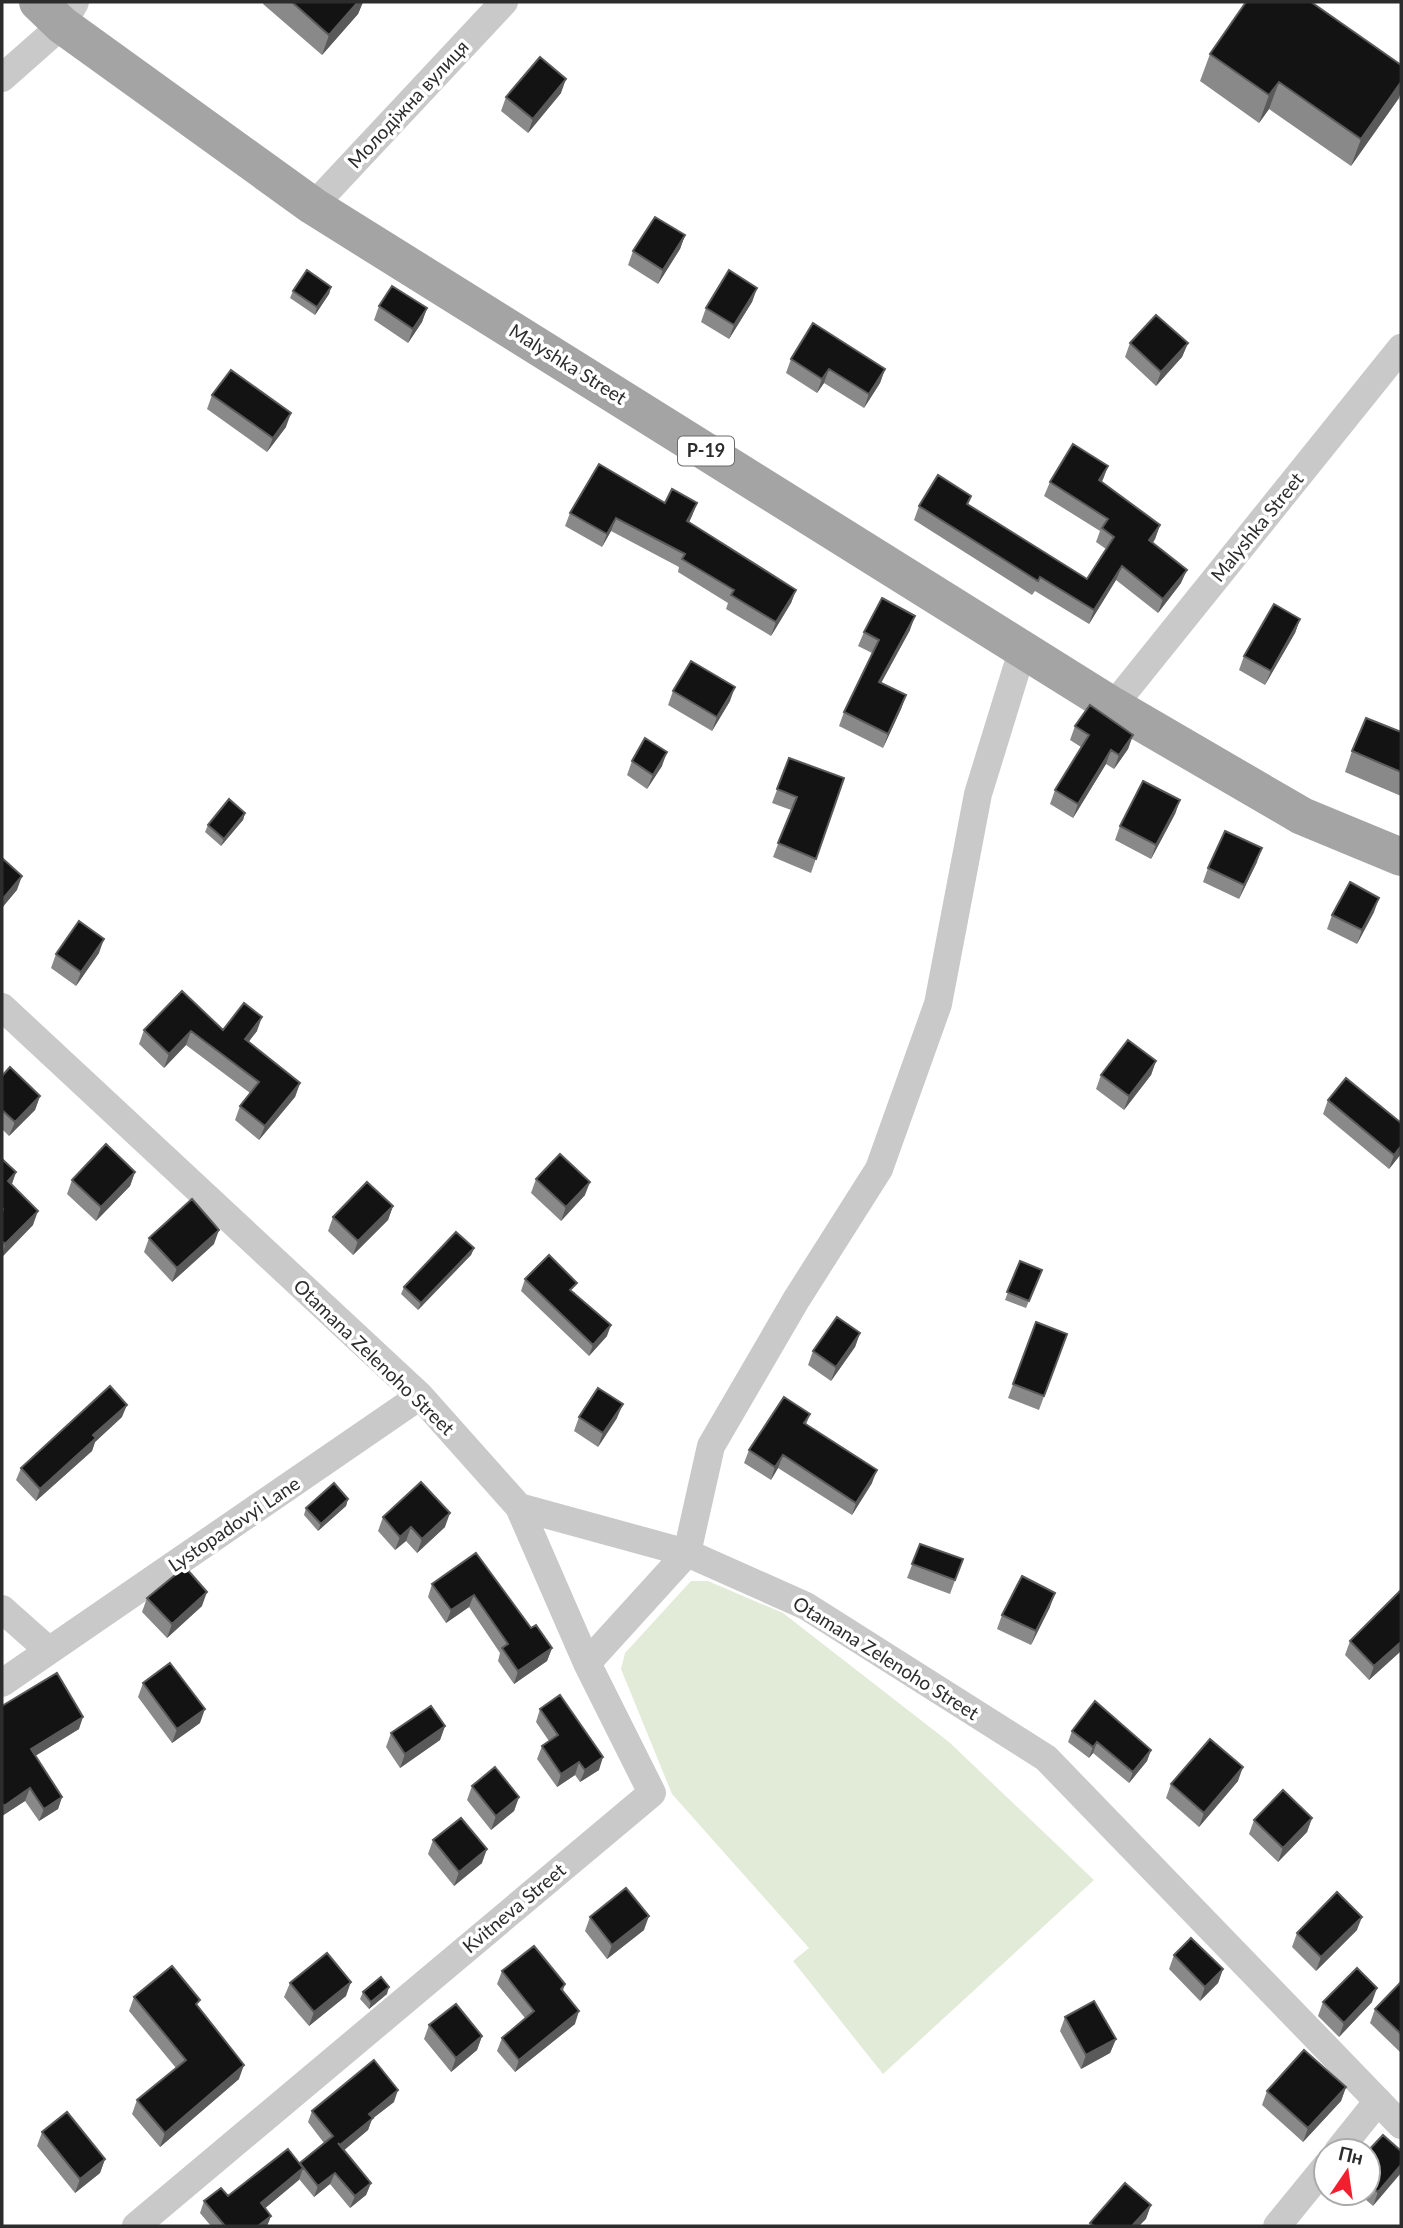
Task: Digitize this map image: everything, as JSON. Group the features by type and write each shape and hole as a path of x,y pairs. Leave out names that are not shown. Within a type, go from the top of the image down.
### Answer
{"main road":[{"name":"Malyshka Street","path":"58,10 313,206 1113,706 1302,816 1401,857"}],"street":[{"name":"Молодіжна вулиця","path":"313,206 504,2"},
{"path":"2,78 58,10"},
{"name":"Malyshka Street","path":"1113,706 1401,348"},
{"path":"587,1663 687,1553 711,1446 796,1300 879,1168 938,1004 978,794 1023,648"},
{"name":"Otamana Zelenoho Street","path":"2,1007 420,1396 519,1507 687,1553 806,1606 1046,1758 1401,2125"},
{"name":"Lystopadovyi Lane","path":"2,1684 47,1649 420,1396"},
{"name":"Kvitneva Street","path":"136,2226 652,1793 587,1663 519,1507"},
{"path":"2,1609 47,1649"},
{"path":"1349,2137 1378,2101"},
{"path":"1278,2226 1312,2184"}],"green space":[{"path":"691,1581 708,1581 783,1613 949,1742 1094,1880 883,2074 793,1961 809,1948 672,1794 621,1669 625,1653"}],"building":[{"path":"292,2 358,2 329,35"},
{"path":"1246,2 1311,2 1401,65 1401,82 1361,139 1279,82 1269,95 1210,54"},
{"path":"540,57 566,79 533,119 506,97"},
{"path":"655,217 685,235 663,270 633,251"},
{"path":"307,270 331,287 317,307 293,291"},
{"path":"729,270 757,288 734,325 706,308"},
{"path":"392,286 427,308 413,329 379,306"},
{"path":"1156,315 1188,343 1161,372 1130,343"},
{"path":"813,323 885,369 869,394 829,369 822,379 791,359"},
{"path":"231,370 291,413 273,438 212,395"},
{"path":"1073,444 1108,466 1099,480 1160,525 1149,540 1187,570 1163,599 1122,566 1094,610 1040,577 1038,581 919,506 938,475 971,496 967,504 1087,579 1114,537 1102,528 1108,519 1050,482"},
{"path":"599,464 665,503 672,489 697,503 687,521 796,590 776,622 731,595 734,590 682,559 685,554 616,518 607,534 570,513"},
{"path":"882,598 915,616 879,682 906,695 888,734 844,712 879,640 864,632"},
{"path":"1274,604 1300,619 1271,671 1244,656"},
{"path":"691,661 735,687 717,717 673,691"},
{"path":"1090,705 1133,735 1119,755 1111,750 1078,804 1055,790 1089,735 1075,726"},
{"path":"1366,718 1401,732 1401,772 1352,751"},
{"path":"645,738 667,752 653,775 632,761"},
{"path":"789,758 844,778 816,859 778,843 797,797 777,789"},
{"path":"1143,781 1180,800 1156,845 1120,826"},
{"path":"229,799 245,813 224,839 208,825"},
{"path":"1225,831 1262,848 1244,885 1208,868"},
{"path":"2,858 22,876 2,900"},
{"path":"1350,882 1379,898 1362,930 1332,915"},
{"path":"79,921 104,939 81,972 56,954"},
{"path":"182,991 223,1030 244,1003 262,1017 245,1039 300,1083 265,1126 240,1106 259,1082 191,1031 169,1054 144,1030"},
{"path":"1128,1040 1156,1061 1129,1096 1101,1075"},
{"path":"10,1067 40,1096 15,1122 2,1110 2,1076"},
{"path":"1346,1078 1401,1123 1401,1146 1394,1155 1328,1100"},
{"path":"106,1144 135,1172 101,1207 72,1180"},
{"path":"560,1154 590,1182 566,1207 536,1179"},
{"path":"2,1159 16,1172 8,1181 38,1211 5,1244 2,1241"},
{"path":"367,1182 393,1206 358,1241 333,1217"},
{"path":"192,1199 219,1230 177,1268 149,1238"},
{"path":"456,1232 474,1248 421,1303 404,1287"},
{"path":"549,1255 577,1283 570,1290 611,1325 593,1345 525,1279"},
{"path":"1020,1261 1042,1270 1029,1301 1007,1292"},
{"path":"837,1317 860,1333 836,1367 813,1351"},
{"path":"1036,1322 1067,1334 1044,1396 1013,1384"},
{"path":"110,1386 127,1405 93,1435 96,1438 40,1489 21,1468"},
{"path":"598,1388 623,1404 603,1433 579,1417"},
{"path":"784,1397 810,1414 804,1423 877,1470 856,1503 783,1455 775,1467 749,1450"},
{"path":"421,1482 450,1513 422,1539 411,1527 400,1537 383,1517"},
{"path":"334,1483 348,1499 321,1524 306,1508"},
{"path":"920,1544 963,1559 955,1580 912,1564"},
{"path":"476,1553 531,1628 536,1625 552,1648 518,1671 502,1648 508,1644 474,1595 451,1610 432,1584"},
{"path":"185,1567 207,1592 172,1624 147,1598"},
{"path":"1022,1576 1055,1593 1036,1631 1002,1615"},
{"path":"1401,1590 1401,1642 1374,1666 1350,1641"},
{"path":"170,1663 205,1709 177,1729 143,1683"},
{"path":"57,1673 83,1717 31,1749 62,1797 44,1809 30,1788 4,1806 2,1706"},
{"path":"560,1695 603,1757 585,1770 579,1762 561,1774 542,1746 558,1735 540,1709"},
{"path":"1095,1701 1151,1750 1133,1772 1097,1742 1093,1747 1072,1731"},
{"path":"431,1706 445,1726 405,1754 391,1733"},
{"path":"1210,1739 1243,1767 1204,1813 1171,1784"},
{"path":"495,1767 519,1797 496,1816 472,1786"},
{"path":"1283,1790 1312,1818 1283,1848 1254,1820"},
{"path":"461,1818 487,1849 459,1872 433,1840"},
{"path":"626,1888 649,1916 612,1945 590,1917"},
{"path":"1337,1892 1362,1917 1321,1957 1297,1933"},
{"path":"1191,1938 1223,1969 1205,1987 1174,1955"},
{"path":"534,1946 565,1984 561,1989 579,2011 519,2060 502,2038 534,2011 502,1971"},
{"path":"327,1953 351,1982 314,2012 290,1983"},
{"path":"172,1966 200,2000 196,2004 244,2065 165,2133 137,2100 186,2060 134,1997"},
{"path":"1357,1968 1377,1988 1344,2023 1323,2002"},
{"path":"381,1977 389,1987 371,2002 363,1992"},
{"path":"1401,1982 1401,2034 1375,2009"},
{"path":"1094,2001 1116,2039 1086,2055 1065,2017"},
{"path":"456,2004 482,2036 456,2058 429,2025"},
{"path":"1304,2050 1346,2087 1308,2128 1267,2091"},
{"path":"374,2060 398,2090 369,2114 373,2118 340,2145 338,2143 371,2183 355,2196 335,2173 318,2186 300,2163 333,2136 312,2111"},
{"path":"67,2112 105,2159 80,2179 42,2132"},
{"path":"1383,2135 1401,2151 1401,2165 1382,2187 1382,2137"},
{"path":"288,2149 303,2168 261,2203 271,2216 258,2226 225,2226 204,2201 221,2188 228,2196"},
{"path":"1125,2183 1151,2205 1132,2226 1094,2226 1090,2223"}]}
